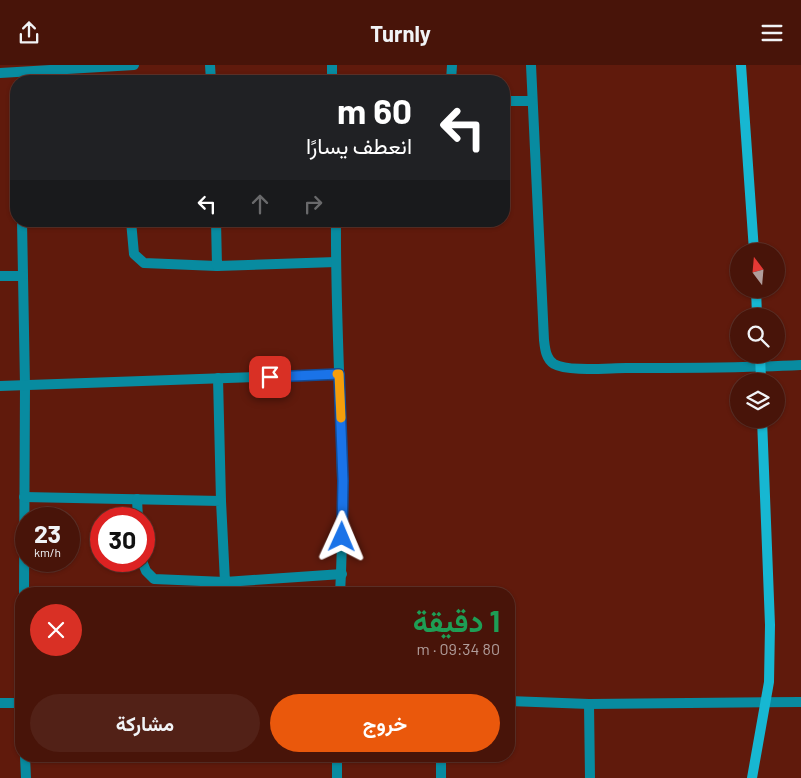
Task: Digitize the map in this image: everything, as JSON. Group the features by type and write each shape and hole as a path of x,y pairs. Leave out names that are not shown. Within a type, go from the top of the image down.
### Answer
{"street":[{"path":"0,73 134,65"},
{"path":"532,65 532,101 544,340 546,355 554,364 568,368 801,365"},
{"path":"742,65 753,243"},
{"path":"510,101 532,101"},
{"path":"22,227 25,385 24,587"},
{"path":"132,227 134,254 144,263 218,266 336,262"},
{"path":"216,227 218,266"},
{"path":"336,227 343,481 341,587"},
{"path":"0,275 23,276"},
{"path":"760,363 760,373"},
{"path":"0,386 339,374"},
{"path":"218,378 225,582"},
{"path":"752,778 767,703 770,625 762,428"},
{"path":"24,497 221,501"},
{"path":"137,499 137,507"},
{"path":"147,572 154,579 225,582 342,574"},
{"path":"515,701 589,704 801,702"},
{"path":"0,703 15,703"},
{"path":"589,704 590,778"},
{"path":"25,762 26,778"},
{"path":"336,762 337,778"},
{"path":"441,762 441,778"}],"slow traffic":[{"path":"337,374 339,374 341,418"}],"route":[{"path":"270,377 339,374 343,481 342,537"}]}
